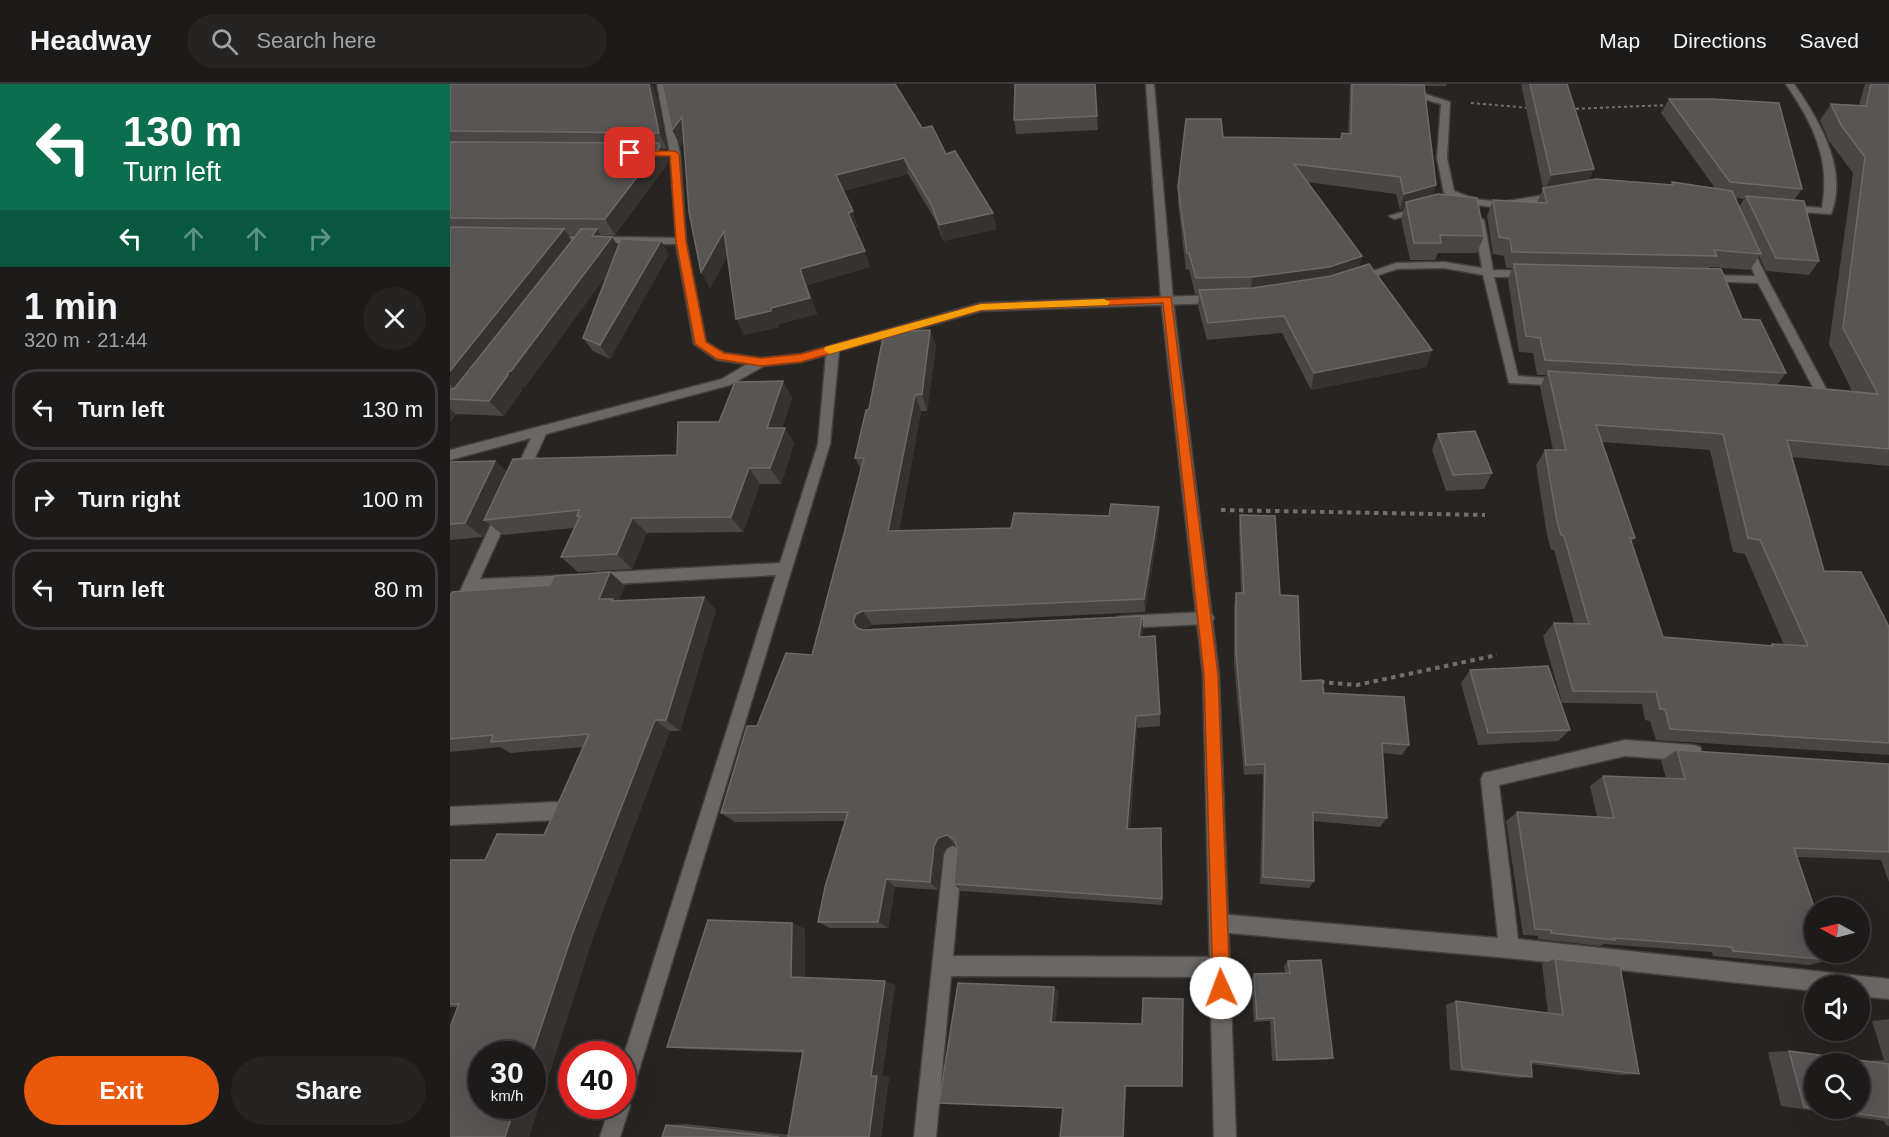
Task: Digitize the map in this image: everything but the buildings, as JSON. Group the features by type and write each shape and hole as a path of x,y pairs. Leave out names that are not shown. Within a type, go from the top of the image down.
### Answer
{"street":[{"path":"650,85 661,84 681,241 700,344 721,357 761,362 801,358 981,307 1229,299"},
{"path":"1150,84 1167,300 1211,675 1225,1137"},
{"path":"1410,84 1415,94 1446,102 1442,158 1449,193 1477,202 1501,205 1567,194"},
{"path":"1771,207 1827,212 1831,183 1825,151 1809,110 1790,84"},
{"path":"1394,216 1438,206 1477,202"},
{"path":"1477,202 1488,273 1513,380 1571,383"},
{"path":"1740,232 1762,280 1825,398 1802,396"},
{"path":"542,239 585,244 681,241"},
{"path":"1347,282 1396,266 1444,265 1488,273 1547,274"},
{"path":"1690,278 1762,280"},
{"path":"636,1051 824,444 833,349"},
{"path":"450,456 542,429 726,382 761,362"},
{"path":"450,629 542,429"},
{"path":"470,586 785,569"},
{"path":"1110,622 1206,618"},
{"path":"1509,948 1490,779 1625,748 1706,753"},
{"path":"450,816 556,811"},
{"path":"925,1137 953,855"},
{"path":"1218,923 1509,948 1804,980"},
{"path":"942,966 1221,967"},
{"path":"1870,987 1889,989"},
{"path":"610,1135 616,1119"}],"path":[{"path":"1446,102 1537,108"},
{"path":"1569,109 1680,104"},
{"path":"1193,509 1485,516"},
{"path":"1312,682 1357,685 1497,655"}],"slow traffic":[{"path":"829,350 981,307 1104,302"}],"route":[{"path":"630,153 675,154 681,241 700,344 721,357 761,362 801,358 981,307 1167,300 1211,675 1221,988"}]}
